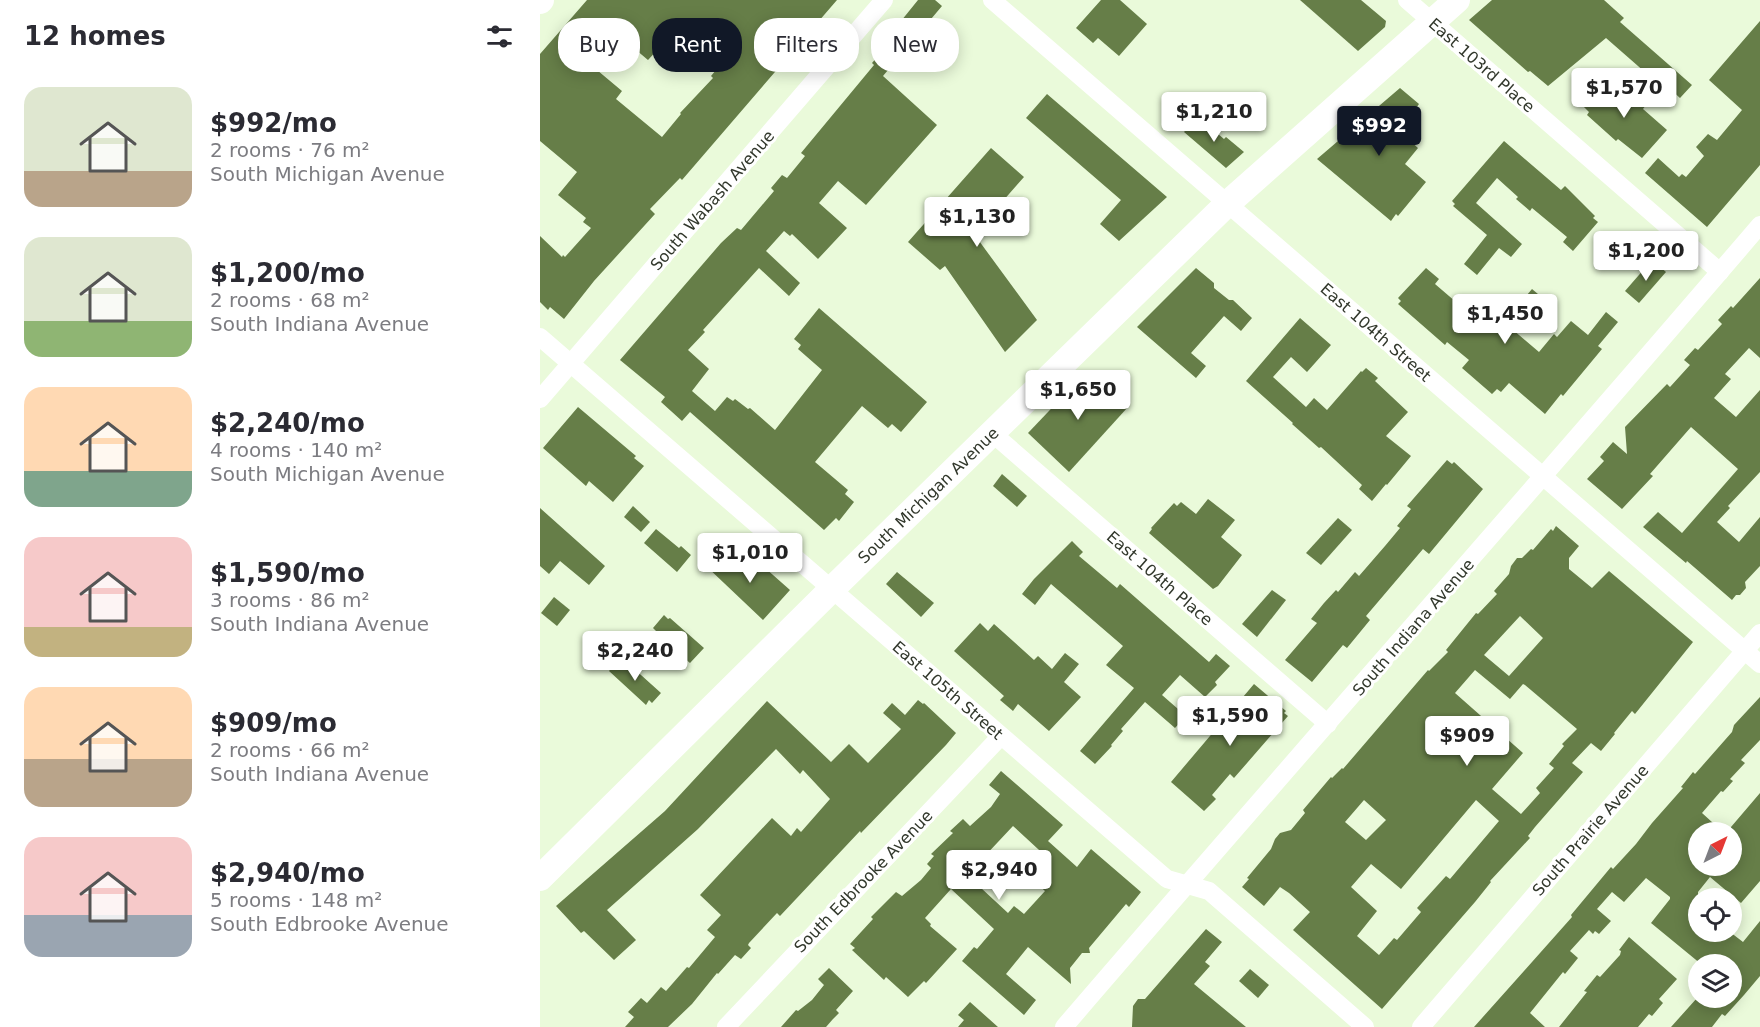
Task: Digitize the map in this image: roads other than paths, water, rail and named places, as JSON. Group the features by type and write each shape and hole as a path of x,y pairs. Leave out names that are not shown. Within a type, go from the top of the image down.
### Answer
{"main road":[{"name":"South Michigan Avenue","path":"540,878 832,589 1227,204 1457,0"}],"street":[{"name":"South Wabash Avenue","path":"540,399 885,0"},
{"name":"East 104th Street","path":"992,0 1760,664"},
{"name":"East 103rd Place","path":"1407,0 1720,272"},
{"name":"South Indiana Avenue","path":"1064,1027 1544,477 1760,225"},
{"name":"East 105th Street","path":"540,337 1167,879 1209,891 1365,1027"},
{"name":"East 104th Place","path":"992,433 1328,724"},
{"name":"South Prairie Avenue","path":"1421,1027 1760,633"},
{"name":"South Edbrooke Avenue","path":"726,1027 1001,736"}]}
